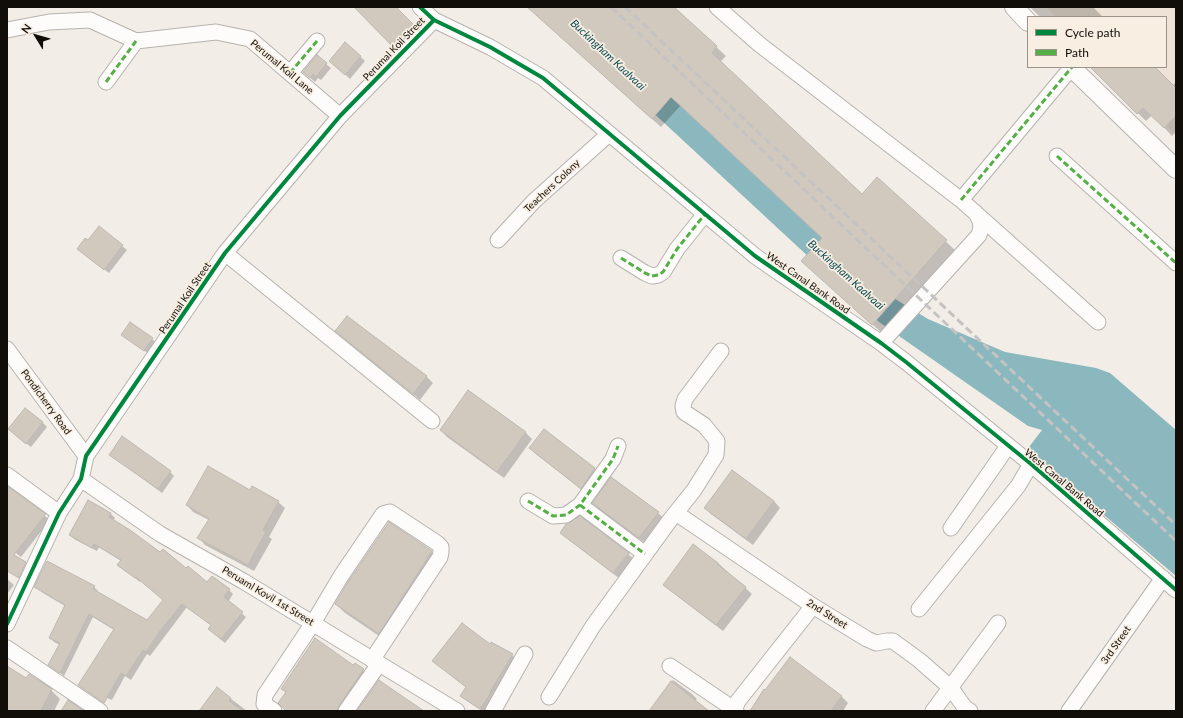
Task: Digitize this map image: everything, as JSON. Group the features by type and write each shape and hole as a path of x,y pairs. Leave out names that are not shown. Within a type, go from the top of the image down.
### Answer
{"street":[{"name":"West Canal Bank Road","path":"420,7 434,20 490,47 543,78 755,256 886,339 906,362 1031,464 1176,590"},
{"path":"717,7 759,44 961,200 1098,322"},
{"path":"1014,7 1027,21"},
{"path":"7,30 49,22 90,20 136,41 106,82"},
{"name":"Perumal Koil Street","path":"7,624 59,513 81,479 86,456 225,253 340,116 434,20"},
{"name":"Perumal Koil Lane","path":"136,41 216,32 250,39 340,116"},
{"path":"290,73 317,41"},
{"path":"961,200 1071,68"},
{"path":"1073,68 1176,169"},
{"name":"Teachers Colony","path":"498,240 534,200 609,134"},
{"path":"1057,156 1176,263"},
{"path":"886,339 979,235 981,228 980,221 976,213"},
{"path":"621,258 645,273 652,276 658,275 663,272 677,249 705,214"},
{"path":"225,253 432,421"},
{"name":"Pondicherry Road","path":"7,348 86,456"},
{"path":"549,697 592,626 645,554 674,518 716,455 717,441 704,425 684,412 683,406 685,399 721,351"},
{"path":"528,501 553,516 566,515 580,505 613,459 618,446"},
{"path":"951,528 1008,446"},
{"path":"919,609 1018,486 1031,464"},
{"path":"7,475 59,513"},
{"name":"Peruaml Kovil 1st Street","path":"81,479 160,534 243,581 376,662 436,706 457,711"},
{"path":"580,505 645,554"},
{"path":"274,711 264,704 265,695 313,623 341,576 383,514 390,512 438,543 441,547 440,557 346,711"},
{"name":"2nd Street","path":"674,518 872,641 876,643 893,641 919,660 951,688 965,708 970,711"},
{"name":"3rd Street","path":"1069,711 1163,578"},
{"path":"736,710 735,705 814,606"},
{"path":"933,711 998,624"},
{"path":"7,648 100,711"},
{"path":"492,711 525,654"},
{"path":"670,666 736,710"}],"shaded area":[{"path":"1046,7 1176,7 1176,135 1108,68 1167,68 1167,16 1055,16"}],"water":[{"name":"Buckingham Kaalvaai","path":"539,7 587,7 874,286 928,319 1005,352 1096,368 1110,373 1176,430 1176,576 1039,460 1029,447 1042,430 1028,426 879,322"}],"building":[{"path":"354,7 396,7 415,26 394,48"},
{"path":"527,7 674,7 717,46 712,53 862,194 877,177 947,240 872,325 801,261 822,238 671,97 652,119"},
{"path":"345,42 361,56 345,75 329,61"},
{"path":"317,55 327,63 316,77 313,74 310,78 303,72"},
{"path":"1091,68 1156,68 1176,88 1176,116 1164,128 1143,108 1137,114"},
{"path":"99,226 123,245 104,270 77,249 85,238 88,240"},
{"path":"347,316 427,376 413,394 335,331"},
{"path":"130,322 153,338 144,351 121,335"},
{"path":"468,390 526,432 497,472 440,430"},
{"path":"25,408 43,422 26,444 8,429"},
{"path":"544,429 595,468 581,489 529,448"},
{"path":"122,436 171,471 158,489 109,455"},
{"path":"208,466 250,490 252,486 279,501 263,530 266,532 248,565 197,538 209,519 186,505"},
{"path":"732,470 774,501 746,539 704,508"},
{"path":"611,477 659,512 639,538 592,503"},
{"path":"7,486 46,514 14,555 26,562 19,578 7,571"},
{"path":"88,500 111,513 109,517 160,552 163,549 186,568 188,566 207,582 212,576 230,589 224,597 243,612 221,639 208,629 211,625 182,604 160,631 146,652 143,650 126,676 121,673 104,703 78,685 114,629 89,614 60,673 48,665 60,643 49,638 65,605 34,587 47,561 95,586 93,589 147,620 163,600 136,577 135,578 117,565 121,560 94,544 92,548 69,535"},
{"path":"580,516 629,553 613,573 560,533 566,524"},
{"path":"389,522 432,551 379,634 335,604 348,582"},
{"path":"693,544 746,587 716,625 663,585"},
{"path":"462,623 490,644 491,642 513,654 490,692 491,693 480,709 460,696 466,687 432,661"},
{"path":"315,638 353,665 355,663 364,669 337,711 286,711 278,703 286,692 281,689"},
{"path":"790,657 842,696 831,711 750,711 764,689 765,690"},
{"path":"7,666 26,678 29,674 52,689 41,711 7,711"},
{"path":"379,680 383,683 424,711 357,711"},
{"path":"671,681 709,711 649,711"},
{"path":"217,687 231,698 229,701 243,711 199,711"},
{"path":"68,700 84,711 61,711"}],"railway":[{"path":"611,7 1176,541"},
{"path":"625,7 1176,525"}],"marked path":[{"path":"106,82 136,41"},
{"path":"290,73 317,41"},
{"path":"961,200 1071,68"},
{"path":"1057,156 1176,263"},
{"path":"621,258 645,273 652,276 658,275 663,272 677,249 705,214"},
{"path":"528,501 553,516 566,515 580,505 613,459 618,446"},
{"path":"580,505 645,554"}],"cycle path":[{"path":"420,7 434,20 490,47 543,78 755,256 906,362 1031,464 1176,590"},
{"path":"7,624 59,513 81,479 86,456 225,253 340,116 434,20"}]}
